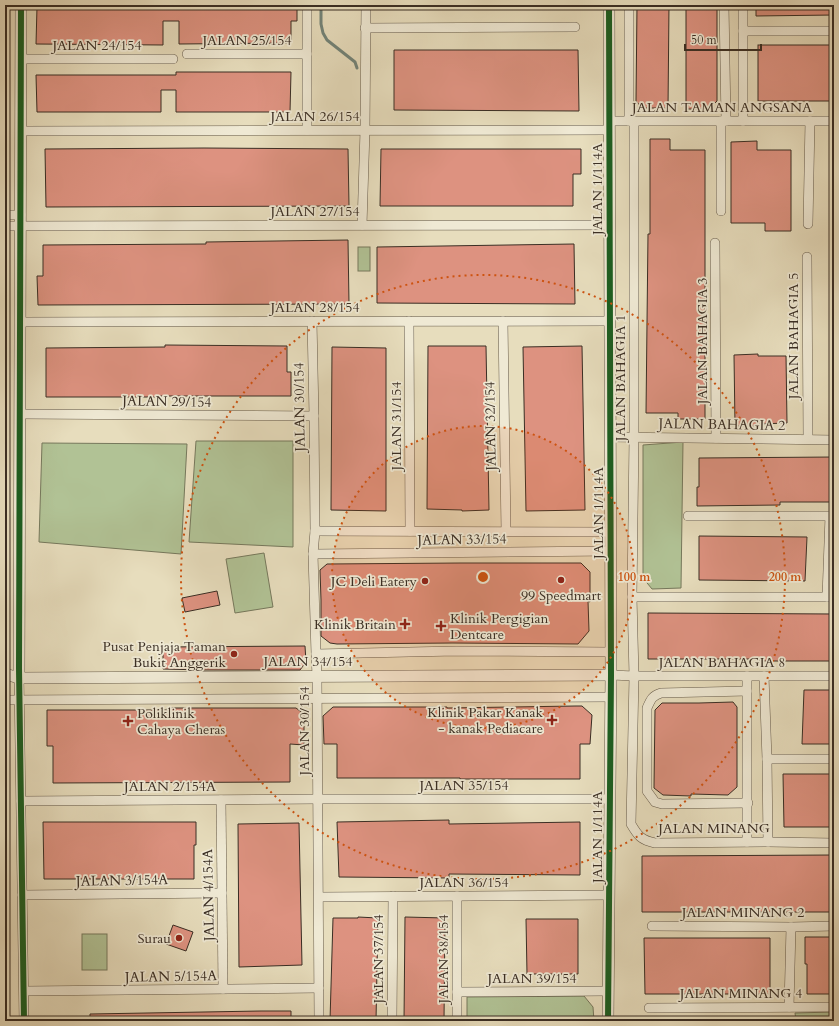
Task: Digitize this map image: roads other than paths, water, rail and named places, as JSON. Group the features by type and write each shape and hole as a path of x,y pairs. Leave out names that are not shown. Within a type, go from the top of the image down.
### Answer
{"street":[{"path":"21,5 19,678 24,1021"},
{"path":"307,130 308,5"},
{"path":"362,225 366,5"},
{"name":"JALAN 1/114A","path":"608,1021 607,991 611,675 609,5"},
{"name":"JALAN BAHAGIA 1","path":"629,5 634,225 632,597 634,676"},
{"path":"721,211 724,121 724,5"},
{"path":"743,5 743,121"},
{"path":"365,28 575,27"},
{"path":"743,32 834,31"},
{"name":"JALAN 25/154","path":"187,54 307,54"},
{"name":"JALAN 24/154","path":"21,59 173,59"},
{"name":"JALAN TAMAN ANGSANA","path":"609,126 632,121 834,122"},
{"path":"808,224 810,121"},
{"name":"JALAN 26/154","path":"21,131 364,130 609,126"},
{"path":"5,215 20,220"},
{"path":"5,226 20,220"},
{"name":"JALAN 27/154","path":"20,220 362,225 610,225"},
{"name":"JALAN BAHAGIA 3","path":"715,243 716,438"},
{"name":"JALAN BAHAGIA 5","path":"807,257 808,439"},
{"name":"JALAN 28/154","path":"20,322 610,320"},
{"name":"JALAN 30/154","path":"312,321 315,532 313,554 318,676 319,1021"},
{"name":"JALAN 31/154","path":"409,321 410,532"},
{"name":"JALAN 32/154","path":"503,321 506,532"},
{"name":"JALAN 29/154","path":"20,414 314,416"},
{"name":"JALAN BAHAGIA 2","path":"610,436 834,440"},
{"path":"632,597 831,597 832,516 688,516"},
{"name":"JALAN 33/154","path":"315,532 610,532"},
{"name":"JALAN 33/154","path":"313,554 610,551"},
{"path":"316,654 611,652"},
{"name":"JALAN 34/154","path":"5,674 19,678 611,675"},
{"name":"JALAN BAHAGIA 8","path":"611,675 834,676"},
{"name":"JALAN MINANG","path":"634,676 631,824 640,838 655,843 834,843"},
{"path":"747,676 747,842"},
{"path":"764,676 768,842"},
{"path":"747,691 661,693 655,695 651,699 647,708 647,791 655,802 662,804 748,803"},
{"path":"5,700 610,697"},
{"path":"767,760 834,759"},
{"name":"JALAN 35/154","path":"318,799 609,799"},
{"name":"JALAN 2/154A","path":"21,801 318,799"},
{"name":"JALAN 4/154A","path":"221,800 223,989"},
{"name":"JALAN 3/154A","path":"22,895 222,893"},
{"name":"JALAN 36/154","path":"319,897 609,895"},
{"name":"JALAN 37/154","path":"392,1021 393,896"},
{"name":"JALAN 38/154","path":"457,896 457,1021"},
{"name":"JALAN MINANG 2","path":"652,926 791,928 834,926"},
{"path":"789,1007 791,928"},
{"name":"JALAN 5/154A","path":"24,991 319,988"},
{"name":"JALAN 39/154","path":"457,992 607,991"},
{"name":"JALAN MINANG 4","path":"649,1008 834,1007"}],"waterway":[{"path":"321,5 321,24 323,33 327,40 355,62 357,68"}],"place":[{"name":"99 Speedmart","path":"561,580"},
{"name":"JC Deli Eatery","path":"425,581"},
{"name":"Klinik Britain","path":"405,624"},
{"name":"Klinik Pergigian Dentcare","path":"441,626"},
{"name":"Pusat Penjaja Taman Bukit Anggerik","path":"234,654"},
{"name":"Klinik Pakar Kanak - kanak Pediacare","path":"552,720"},
{"name":"Poliklinik Cahaya Cheras","path":"128,721"},
{"name":"Surau","path":"179,938"}]}
